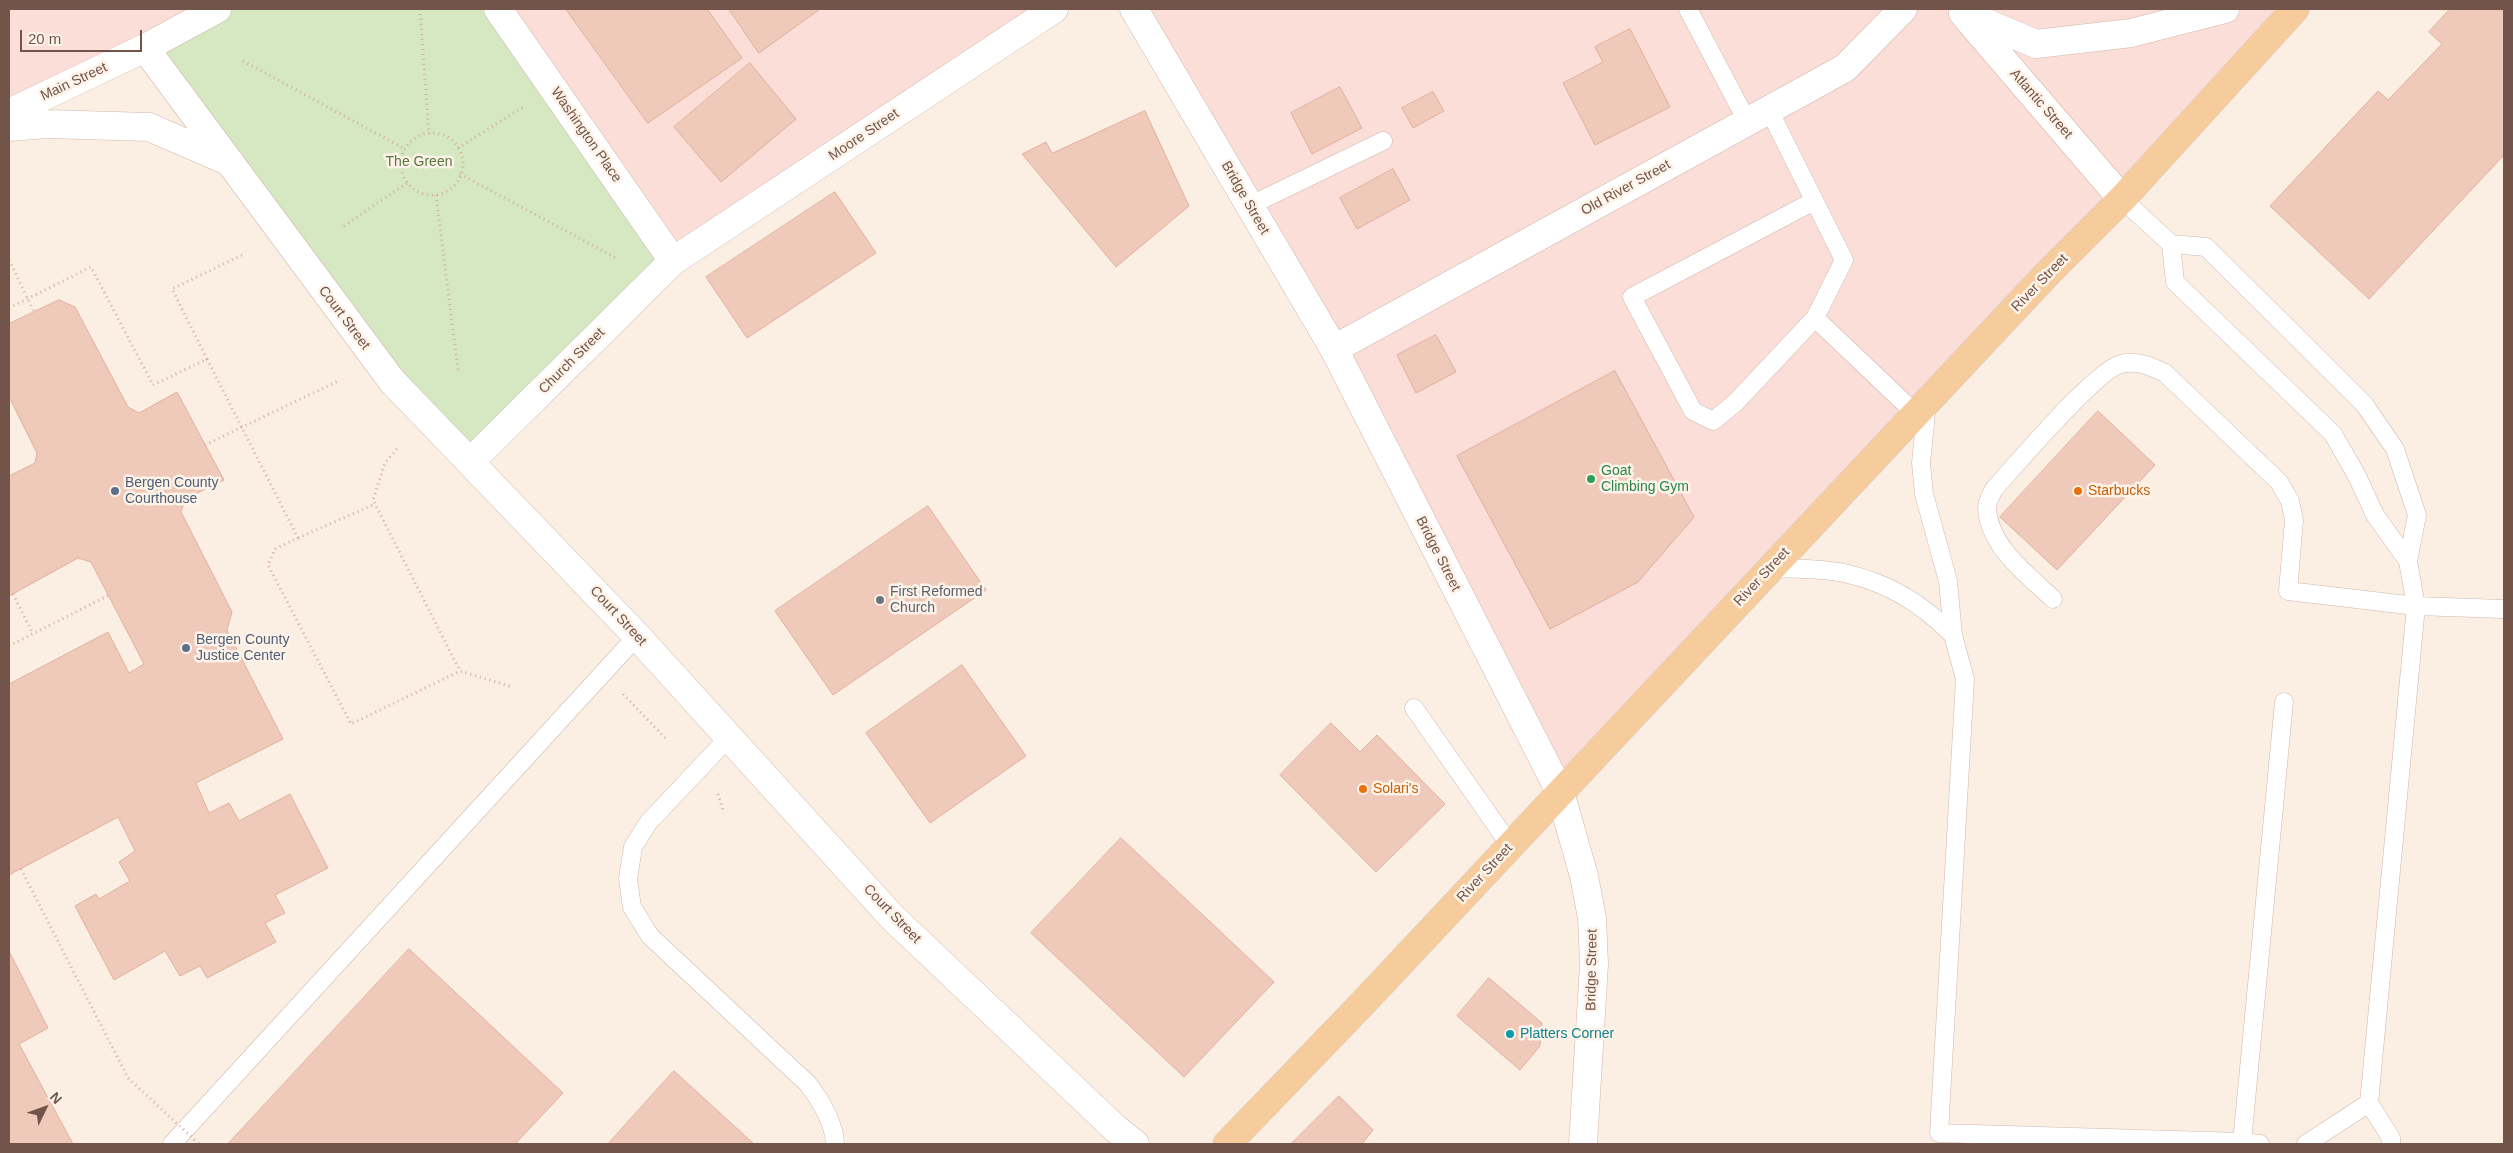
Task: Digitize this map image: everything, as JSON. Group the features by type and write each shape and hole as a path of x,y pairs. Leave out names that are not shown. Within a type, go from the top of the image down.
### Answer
{"main road":[{"name":"River Street","path":"1227,1144 2048,273 2122,199 2295,9"}],"street":[{"name":"Main Street","path":"9,113 145,48 218,9"},
{"name":"Washington Place","path":"498,9 673,261"},
{"name":"Moore Street","path":"673,261 1054,9"},
{"name":"Bridge Street","path":"1134,9 1334,349 1560,792 1584,876 1592,918 1594,964 1583,1144"},
{"name":"Old River Street","path":"1334,349 1845,68 1903,9"},
{"path":"1962,11 2036,44 2131,33 2225,9"},
{"name":"Atlantic Street","path":"1962,11 2122,199"},
{"name":"Court Street","path":"145,48 231,162 315,280 392,381 471,461 637,636 730,736 892,917 1116,1129 1135,1144"},
{"path":"9,127 47,124 149,127 231,162"},
{"name":"Church Street","path":"471,461 673,261"}],"lane":[{"path":"1688,9 1814,200 1844,260 1815,318 1735,403 1713,421 1693,411 1632,297 1814,200"},
{"path":"1249,206 1383,141"},
{"path":"2122,199 2171,244 2206,247 2364,404 2395,449 2418,515 2408,562 2416,606 2369,1103 2391,1138 2391,1144"},
{"path":"2171,244 2175,282 2333,434 2357,476 2375,515 2408,562"},
{"path":"1815,318 1921,408 1921,463 1924,494 1948,581 1953,636 1965,679 1939,1133 2260,1144"},
{"path":"2054,600 2016,564 2000,543 1990,525 1987,506 1994,489 2098,378 2120,364 2143,362 2165,373 2279,482 2290,502 2294,520 2288,591 2416,606 2504,608"},
{"path":"1771,568 1843,573 1890,587 1930,613 1953,636"},
{"path":"172,1144 637,636"},
{"path":"2242,1142 2284,702"},
{"path":"1414,708 1510,845"},
{"path":"730,736 648,823 633,847 628,879 632,907 650,936 808,1084 823,1104 834,1137 834,1144"},
{"path":"2306,1144 2369,1103"}],"path":[{"path":"420,9 429,134"},
{"path":"243,62 405,149"},
{"path":"458,148 524,107"},
{"path":"429,134 444,136 458,148 462,158 460,174 452,187 436,194 422,193 412,189 402,171 400,162 405,149 416,138 429,134"},
{"path":"460,174 616,258"},
{"path":"344,226 407,182"},
{"path":"436,194 458,370"},
{"path":"244,254 172,289 298,538"},
{"path":"9,260 34,312"},
{"path":"9,308 91,267 153,385 207,359"},
{"path":"205,446 338,381"},
{"path":"397,449 385,463 373,500 460,671"},
{"path":"375,504 275,549 268,565 351,724 460,671 512,687"},
{"path":"13,594 33,634"},
{"path":"9,646 109,596"},
{"path":"621,692 668,740"},
{"path":"715,790 723,810"},
{"path":"21,868 128,1078 199,1144"}],"shaded area":[{"path":"9,9 217,9 9,113"},
{"path":"498,9 1054,9 673,261"},
{"path":"1134,9 2295,9 1560,792"}],"green space":[{"name":"The Green","path":"217,9 498,9 673,261 471,461 145,48"}],"building":[{"path":"566,9 707,9 742,58 648,123"},
{"path":"729,9 820,9 759,53"},
{"path":"2450,9 2504,9 2504,155 2369,299 2270,206 2378,91 2388,100 2442,44 2429,32"},
{"path":"1630,29 1670,107 1595,145 1563,83 1603,62 1595,47"},
{"path":"750,63 796,119 721,182 674,127"},
{"path":"1340,87 1362,128 1312,154 1291,113"},
{"path":"1433,92 1444,111 1413,128 1402,108"},
{"path":"1145,111 1189,206 1116,267 1022,154 1046,142 1052,153"},
{"path":"1393,169 1410,200 1357,229 1340,198"},
{"path":"835,192 876,253 747,338 706,277"},
{"name":"Bergen County Justice Center","path":"59,300 75,307 128,407 139,413 177,392 224,480 185,499 181,512 232,612 227,630 283,739 196,783 209,813 229,803 239,821 290,794 328,868 275,895 285,913 265,923 276,942 207,978 200,966 180,976 165,951 114,980 75,906 96,894 99,899 130,881 119,862 135,851 118,817 9,875 9,684 108,632 129,673 144,664 91,562 78,558 9,596 9,476 35,463 37,453 9,397 9,324"},
{"path":"1436,335 1456,372 1416,393 1397,355"},
{"path":"1615,371 1694,517 1638,582 1550,629 1457,456"},
{"name":"Starbucks","path":"2098,411 2155,465 2057,570 2000,517"},
{"name":"First Reformed Church","path":"928,506 986,590 833,695 775,611"},
{"path":"962,665 1026,756 930,823 866,733"},
{"name":"Solari's","path":"1331,723 1360,752 1377,735 1445,804 1376,872 1280,775"},
{"path":"1121,838 1274,982 1184,1077 1031,933"},
{"path":"409,949 563,1093 515,1144 228,1144"},
{"path":"9,951 48,1028 19,1044 73,1144 9,1144"},
{"name":"Platters Corner","path":"1489,978 1542,1023 1540,1046 1520,1070 1457,1016"},
{"path":"674,1071 754,1144 608,1144"},
{"path":"1339,1096 1373,1130 1362,1144 1291,1144"}],"place":[{"name":"Goat Climbing Gym","path":"1591,479"},
{"name":"Bergen County Courthouse","path":"115,491"},
{"name":"Starbucks","path":"2078,491"},
{"name":"First Reformed Church","path":"880,600"},
{"name":"Bergen County Justice Center","path":"186,648"},
{"name":"Solari's","path":"1363,789"},
{"name":"Platters Corner","path":"1510,1034"}]}
